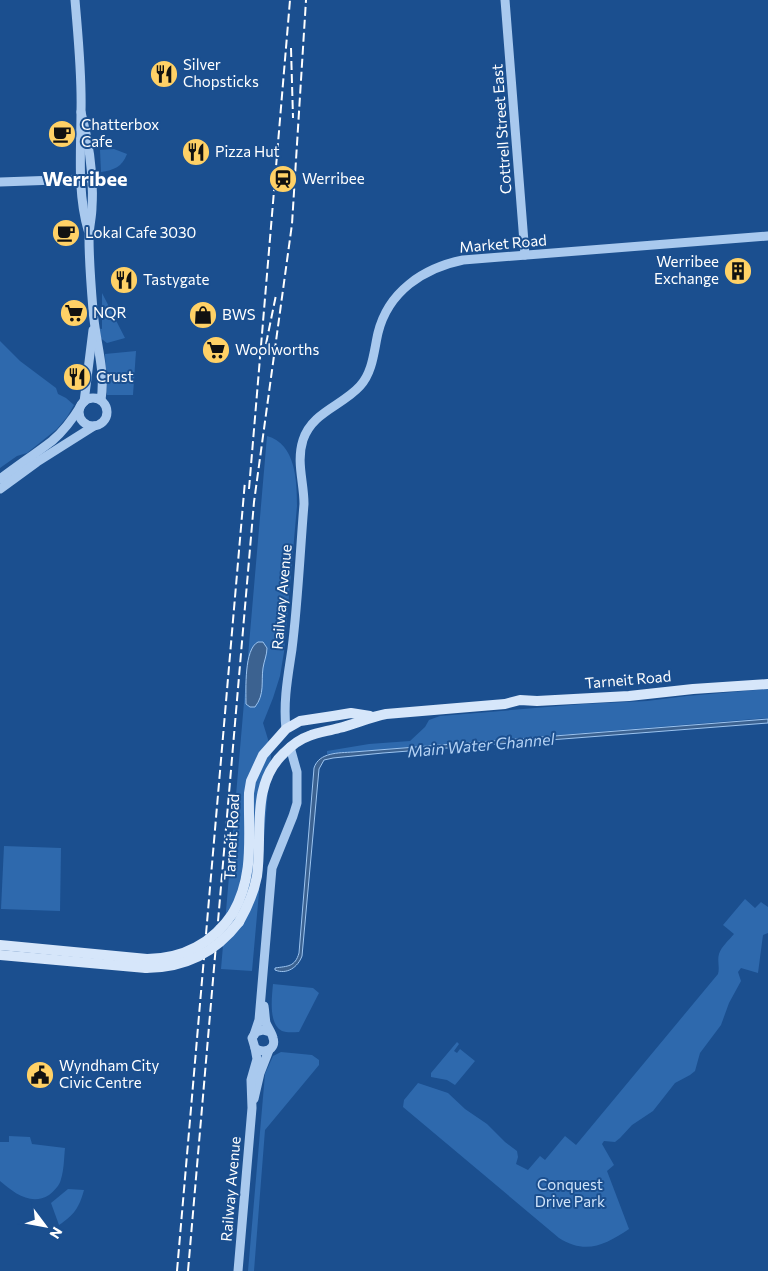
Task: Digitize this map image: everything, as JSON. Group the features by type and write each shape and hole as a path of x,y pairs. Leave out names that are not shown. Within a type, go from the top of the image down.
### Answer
{"main road":[{"name":"Tarneit Road","path":"0,955 181,964 203,955 222,942 236,918 250,900 257,877 260,805 263,785 272,765 290,747 309,736 371,717 408,712 505,704 524,700 628,696 692,689 768,684"},
{"name":"Tarneit Road","path":"236,918 248,872 250,781 263,755 286,729 300,721 351,713 371,717"},
{"path":"286,729 290,747"},
{"name":"Tarneit Road","path":"0,945 147,963"}],"street":[{"path":"76,0 81,112 80,179 89,235"},
{"name":"Cottrell Street East","path":"505,0 525,255"},
{"path":"81,112 88,141 91,178 92,205 89,235 94,323 100,351 101,400"},
{"path":"0,182 91,178"},
{"name":"Market Road","path":"299,468 303,439 309,427 318,416 360,386 371,367 379,331 393,301 404,288 427,272 455,262 768,236"},
{"path":"94,323 83,403 80,408 80,417 86,424 94,426"},
{"path":"0,479 52,441 83,403 92,398 101,400 107,408 106,418 100,425 94,426 37,462 0,489"},
{"name":"Railway Avenue","path":"286,729 284,708 292,649 304,504 304,492 299,468"},
{"path":"261,989 266,1022 274,1042 269,1050 260,1051 255,1048 252,1041 259,1020 261,989 272,868 297,803 297,772 290,747"},
{"path":"254,1034 263,1030 270,1032"},
{"name":"Railway Avenue","path":"238,1271 252,1108 251,1080 257,1059 255,1048"},
{"name":"Railway Avenue","path":"252,1108 260,1074 269,1050"}],"green space":[{"path":"114,149 127,154 123,162 117,167 101,172 100,150"},
{"path":"102,293 125,338 107,343 99,337 97,328 102,329"},
{"path":"0,341 20,361 56,388 58,394 74,405 57,429 27,453 17,456 0,468"},
{"path":"136,351 133,395 107,395 105,354"},
{"path":"267,436 277,440 289,455 295,475 297,506 284,652 280,676 263,723 270,746 271,758 252,971 221,969"},
{"path":"768,689 768,718 327,754 327,751 369,744 410,741 425,727 429,720 440,716 583,704 647,701"},
{"path":"4,846 61,848 60,911 1,909"},
{"name":"Conquest Drive Park","path":"745,899 755,908 761,902 768,907 768,933 763,935 758,973 741,968 738,972 741,981 729,1003 721,1025 700,1053 695,1071 675,1083 653,1111 632,1125 615,1142 604,1141 602,1144 614,1165 607,1171 629,1229 612,1240 587,1247 578,1246 559,1238 403,1107 404,1100 418,1083 448,1093 517,1151 516,1164 528,1170 540,1156 545,1160 565,1136 576,1145 718,974 720,951 734,934 723,925"},
{"path":"273,984 313,988 319,993 299,1032 282,1031 275,1022 272,1009"},
{"path":"457,1042 459,1044 454,1051 457,1053 460,1049 475,1061 455,1085 447,1080 431,1077 431,1073"},
{"path":"281,1052 312,1055 319,1060 319,1065 265,1130 254,1271 248,1271 265,1074 273,1056"},
{"path":"9,1136 30,1137 32,1144 65,1148 60,1181 49,1195 42,1198 29,1199 17,1194 0,1181 0,1142 9,1142"},
{"path":"68,1189 84,1190 75,1210 69,1218 59,1225 51,1203"}],"water":[{"path":"258,642 263,642 267,651 260,697 255,707 250,707 246,704 248,661 253,646"},
{"name":"Main Water Channel","path":"768,719 768,723 383,753 324,760 319,769 302,956 298,964 292,969 288,971 275,970 275,968 293,963 299,953 314,768 320,759 325,756 330,754"}],"railway":[{"path":"249,489 290,0"},
{"path":"188,1271 254,502 292,224 306,0"},
{"path":"291,48 293,118"},
{"path":"266,344 276,295"},
{"path":"177,1271 245,481"}],"place":[{"name":"Silver Chopsticks","path":"164,74"},
{"name":"Chatterbox Cafe","path":"62,134"},
{"name":"Pizza Hut","path":"196,152"},
{"name":"Werribee","path":"283,179"},
{"name":"Lokal Cafe 3030","path":"66,233"},
{"name":"Werribee Exchange","path":"738,271"},
{"name":"Tastygate","path":"124,280"},
{"name":"NQR","path":"74,313"},
{"name":"BWS","path":"203,315"},
{"name":"Woolworths","path":"216,350"},
{"name":"Crust","path":"77,377"},
{"name":"Wyndham City Civic Centre","path":"40,1075"}],"district":[{"name":"Werribee","path":"85,179"}]}
